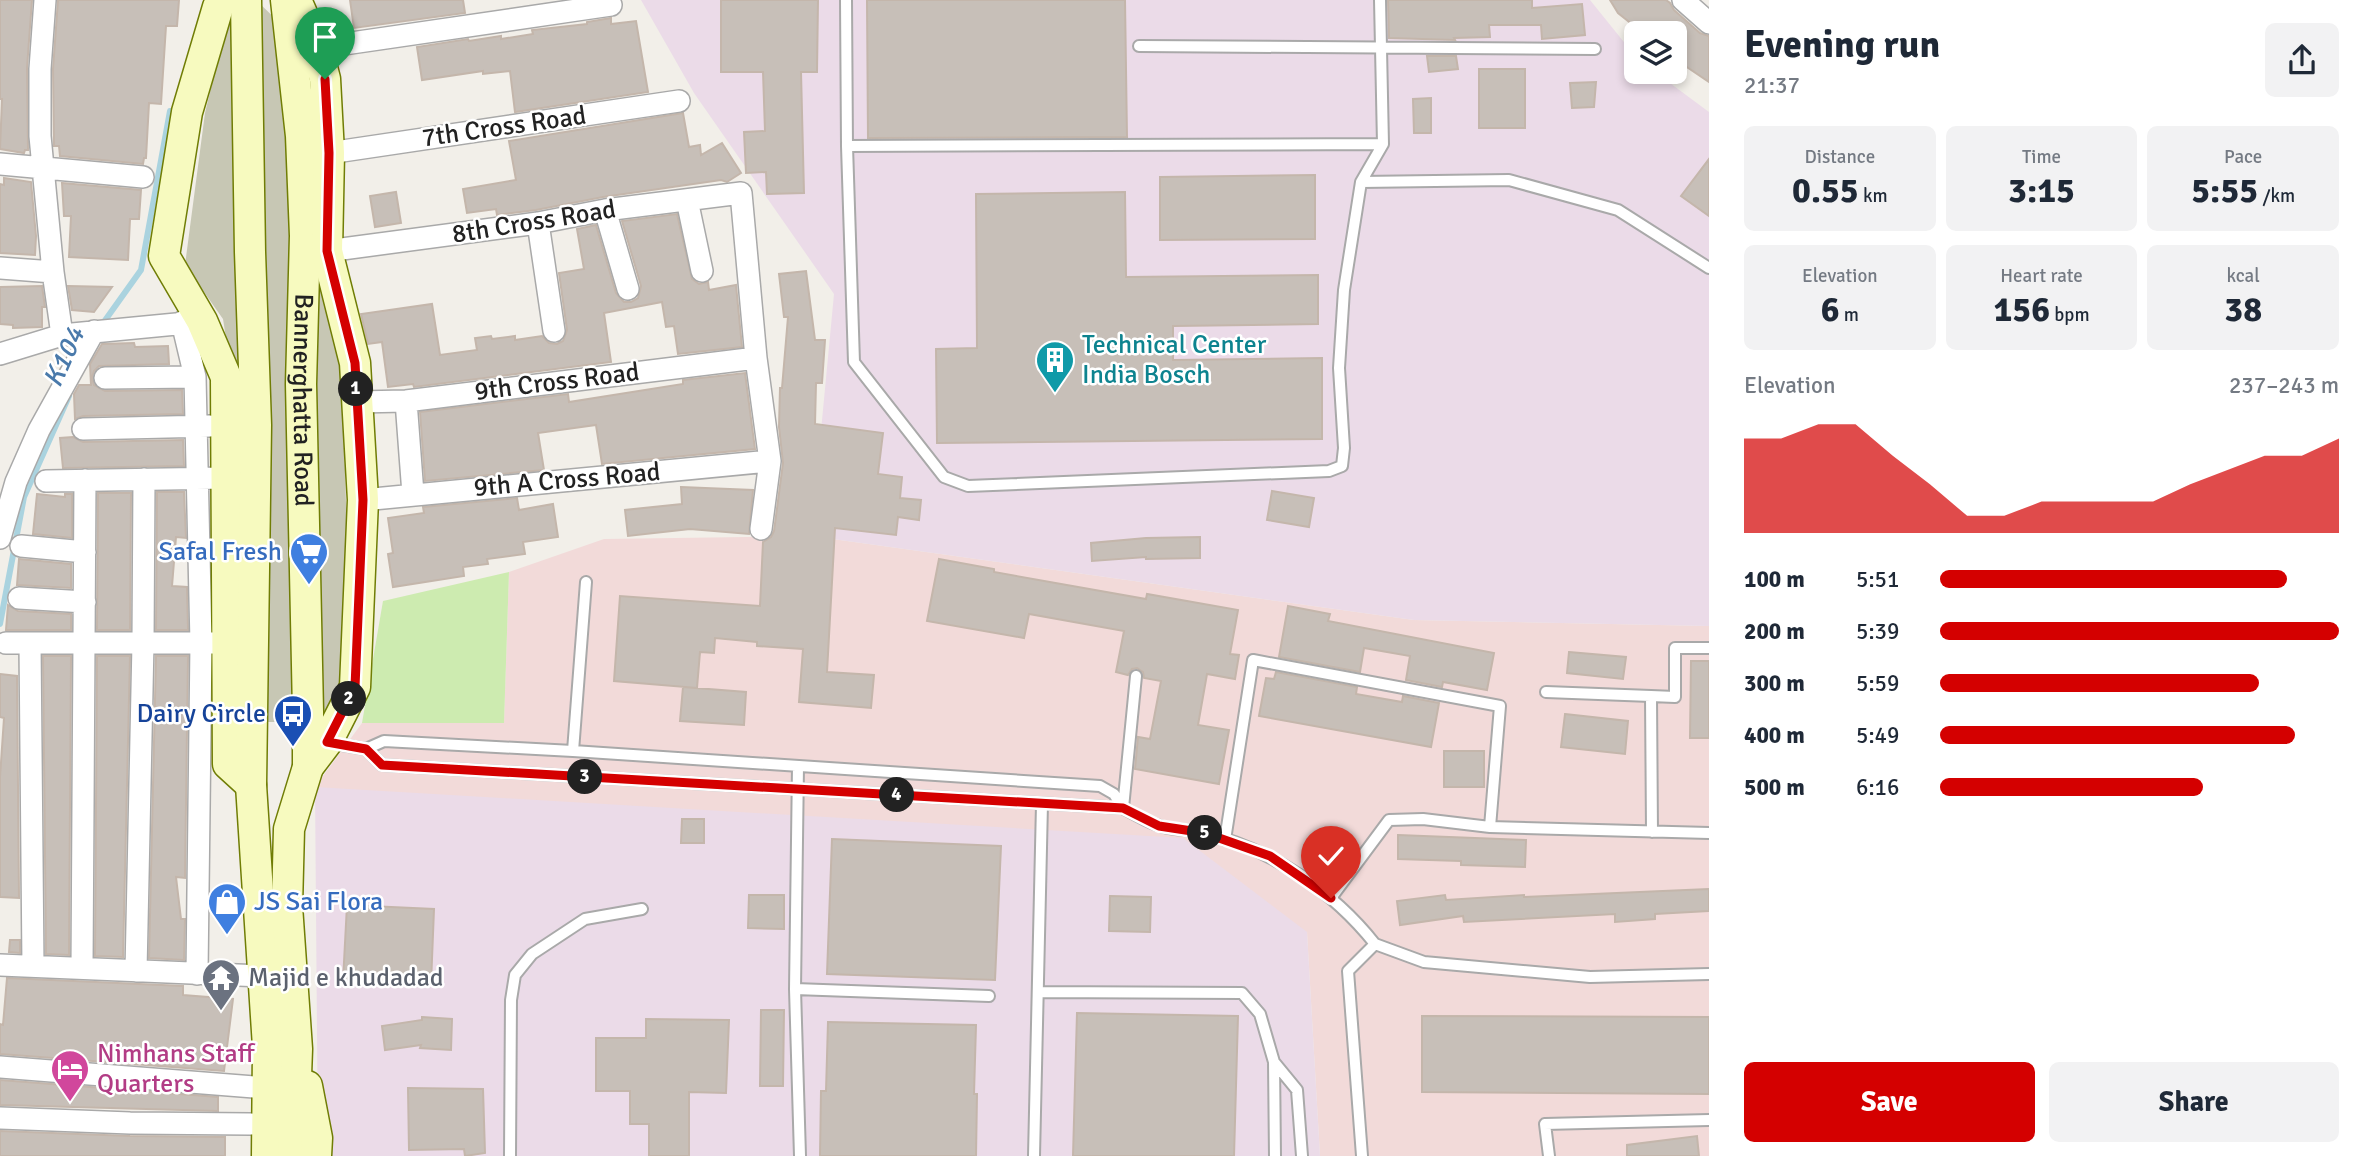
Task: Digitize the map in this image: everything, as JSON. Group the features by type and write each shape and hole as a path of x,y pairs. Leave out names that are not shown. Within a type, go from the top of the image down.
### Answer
{"main road":[{"path":"222,0 187,111 164,256 192,322 226,377 226,478 214,643 228,764 251,785"},
{"name":"Bannerghatta Road","path":"246,0 256,425 251,785 263,976 282,1048"},
{"name":"Bannerghatta Road","path":"282,1048 289,829 308,768 301,384 305,236 301,136 286,0"},
{"path":"296,0 317,48 325,79 329,153 327,251 355,363 363,500 355,687 327,742 308,768"},
{"path":"249,1156 254,1087 282,1048"},
{"path":"267,1156 282,1048"},
{"path":"282,1048 293,1156"},
{"path":"282,1048 312,1101 317,1138 316,1156"}],"street":[{"path":"45,0 40,69 40,136 62,335"},
{"path":"1683,0 1709,23"},
{"path":"317,48 611,5"},
{"name":"7th Cross Road","path":"329,153 679,101"},
{"path":"0,164 143,177"},
{"name":"8th Cross Road","path":"327,251 741,193 756,358"},
{"path":"687,200 702,271"},
{"path":"605,210 628,289"},
{"path":"538,223 554,331"},
{"path":"0,268 53,272"},
{"path":"0,354 62,335 192,322 196,478 214,643 197,974"},
{"path":"0,538 16,482 34,440 94,331"},
{"path":"756,358 770,461 761,529"},
{"name":"9th Cross Road","path":"357,402 406,401 756,358"},
{"path":"105,378 195,377"},
{"path":"406,401 413,494"},
{"path":"83,429 226,425"},
{"name":"9th A Cross Road","path":"363,500 770,461"},
{"path":"46,481 226,478"},
{"path":"136,971 144,479"},
{"path":"82,968 85,480"},
{"path":"22,546 85,552"},
{"path":"19,598 85,602"},
{"path":"6,643 214,643"},
{"path":"30,643 33,966"},
{"path":"0,965 263,976"},
{"path":"0,1067 254,1087"},
{"path":"0,1118 250,1124"}],"lane":[{"path":"846,0 853,362 944,477 968,486 1329,471 1342,466 1344,448 1339,368 1345,290 1361,182 1382,145 1380,0"},
{"path":"1139,46 1595,49"},
{"path":"847,146 1382,145"},
{"path":"1361,182 1509,180 1618,210 1709,268"},
{"path":"573,751 586,582"},
{"path":"1546,692 1675,697 1675,648 1709,648"},
{"path":"1225,840 1253,660 1500,706 1490,827"},
{"path":"1123,808 1136,676"},
{"path":"1651,696 1652,832"},
{"path":"327,742 366,749 384,741 573,751 1100,786 1114,794 1123,808"},
{"path":"366,749 382,765 1123,808 1159,826 1205,833 1270,856 1331,898 1356,919 1375,944 1424,962 1590,977 1709,974"},
{"path":"798,766 795,989 800,1156"},
{"path":"1034,1156 1042,803"},
{"path":"1331,898 1389,820 1423,819 1490,827 1709,833"},
{"path":"510,1156 511,1000 515,975 532,954 585,919 642,909"},
{"path":"1362,1156 1348,971 1375,944"},
{"path":"795,989 989,996"},
{"path":"1038,992 1242,993 1260,1014 1274,1062 1275,1156"},
{"path":"1274,1062 1297,1090 1301,1156"},
{"path":"1549,1156 1545,1124 1709,1120"}],"shaded area":[{"path":"240,0 256,0 288,31 313,78 341,338 350,633 341,693 316,722 232,722 232,376 223,319 185,265 205,113 227,21"},
{"path":"641,0 1590,0 1624,42 1624,84 1671,84 1709,112 1709,626 1414,620 811,536 834,294 694,93"},
{"path":"811,536 1414,620 1709,626 1709,1156 1320,1156 1307,932 315,787 362,723 504,723 509,572 604,539"},
{"path":"315,787 1183,838 1307,932 1320,1156 318,1156"}],"green space":[{"path":"509,572 504,723 362,723 383,601"}],"building":[{"path":"0,0 32,0 27,68 28,150 24,153 0,149"},
{"path":"58,0 179,0 177,26 166,26 161,104 149,103 146,158 143,164 60,156 59,146 54,146 53,69"},
{"path":"350,0 463,0 465,13 354,28"},
{"path":"721,0 818,0 817,72 801,72 804,193 767,194 766,172 746,173 744,132 765,131 763,72 721,72"},
{"path":"867,0 1125,0 1127,137 868,138"},
{"path":"1388,0 1532,0 1532,8 1582,4 1585,35 1542,39 1541,25 1489,25 1490,37 1454,38 1455,40 1389,38"},
{"path":"1610,0 1666,0 1686,21 1628,21 1618,13"},
{"path":"611,18 611,24 636,21 648,92 515,112 510,71 483,74 483,71 422,80 417,47 468,39 501,36 501,39 533,34 532,30 587,24"},
{"path":"1687,22 1700,33 1709,36 1709,82 1687,67"},
{"path":"1427,56 1456,56 1458,69 1429,72"},
{"path":"1479,69 1525,69 1525,128 1479,128"},
{"path":"1596,82 1594,107 1572,108 1570,83"},
{"path":"1431,98 1431,133 1414,133 1413,99"},
{"path":"683,113 689,147 700,145 701,155 722,143 741,173 727,182 721,180 603,197 536,210 497,215 496,209 467,213 463,189 516,180 509,141"},
{"path":"1709,159 1709,216 1681,196"},
{"path":"1315,175 1315,239 1160,240 1160,177"},
{"path":"4,178 31,182 35,255 0,253 0,184 4,185"},
{"path":"62,183 141,190 139,219 130,219 128,260 69,257 71,216 64,216"},
{"path":"396,192 401,223 375,227 370,196"},
{"path":"1125,192 1126,277 1318,275 1318,324 1173,326 1173,360 1322,358 1322,439 937,443 936,349 977,348 976,194"},
{"path":"677,214 692,279 699,284 708,282 709,290 736,285 742,347 678,354 674,326 666,327 662,302 604,313 611,362 414,387 413,384 388,387 382,342 368,344 361,314 432,304 440,355 477,350 475,338 491,336 492,339 515,336 515,340 542,336 549,343 557,344 563,341 567,330 559,273 584,269 577,229 596,225 616,293 624,302 631,302 638,298 641,286 622,221"},
{"path":"806,271 815,340 825,340 822,383 816,383 815,424 883,433 878,474 902,477 900,498 921,500 919,520 898,517 896,535 835,528 827,672 874,675 871,708 799,702 803,649 757,646 757,642 715,638 714,653 700,652 697,688 614,681 620,596 760,606 763,542 771,537 774,531 783,463 779,427 780,388 788,317 784,317 779,274"},
{"path":"42,286 45,307 42,307 42,327 13,328 13,325 0,324 0,287"},
{"path":"68,286 112,287 94,312 72,310"},
{"path":"134,343 135,347 168,346 169,364 99,366 92,377 94,385 105,391 182,390 183,414 83,416 75,419 74,394 79,385 91,385 90,364 102,344"},
{"path":"745,373 755,449 602,464 596,425 538,433 544,470 425,481 420,412 568,394 569,402 683,384 683,380"},
{"path":"73,437 83,442 183,440 184,466 63,468 60,438"},
{"path":"681,487 753,490 749,534 690,529 628,536 625,510 682,504"},
{"path":"1272,491 1314,498 1309,527 1267,520"},
{"path":"157,492 184,492 186,538 176,537 172,586 187,587 188,630 156,630"},
{"path":"98,493 131,493 130,630 97,630"},
{"path":"37,494 65,497 65,494 72,494 72,538 33,534"},
{"path":"517,498 519,510 553,504 558,537 523,542 525,554 487,559 488,564 463,567 464,576 393,587 388,554 393,553 388,518 424,513 423,507"},
{"path":"1200,537 1200,558 1146,557 1092,561 1091,543"},
{"path":"19,559 71,564 71,588 17,585"},
{"path":"939,559 994,569 994,572 1146,599 1147,594 1238,610 1230,654 1239,655 1235,679 1207,674 1198,725 1229,730 1219,784 1135,769 1138,737 1150,739 1161,681 1144,678 1143,672 1137,668 1132,669 1128,675 1116,672 1124,631 1029,614 1024,638 927,621"},
{"path":"8,605 18,611 71,614 71,630 6,630"},
{"path":"1288,606 1330,614 1328,621 1494,653 1487,690 1443,682 1442,687 1406,680 1410,656 1364,648 1360,672 1279,657"},
{"path":"1569,652 1626,657 1623,679 1567,673"},
{"path":"43,656 71,656 69,955 46,954"},
{"path":"97,656 130,656 123,957 95,956"},
{"path":"156,656 188,656 185,878 176,877 181,919 185,919 184,960 149,958"},
{"path":"1691,661 1709,661 1709,738 1690,738"},
{"path":"1276,672 1357,687 1356,694 1402,702 1403,696 1439,703 1431,747 1259,716 1266,678 1274,679"},
{"path":"0,674 17,676 19,898 0,897 0,777 4,718 0,717"},
{"path":"683,687 746,692 744,725 680,721"},
{"path":"1565,714 1628,721 1625,754 1561,747"},
{"path":"1444,751 1484,751 1484,787 1444,787"},
{"path":"682,819 704,819 704,843 681,843"},
{"path":"1398,835 1526,840 1525,867 1398,859"},
{"path":"832,839 1001,846 995,980 827,974"},
{"path":"1709,889 1709,911 1655,914 1655,919 1615,922 1615,914 1464,922 1463,916 1400,925 1397,901 1445,895 1446,900"},
{"path":"749,895 784,895 784,929 748,928"},
{"path":"1110,896 1151,897 1150,932 1109,931"},
{"path":"347,905 434,909 431,984 343,981"},
{"path":"10,940 20,940 20,953 9,952"},
{"path":"7,978 183,986 183,995 233,999 224,1071 0,1054 0,1024 3,1025"},
{"path":"761,1010 784,1010 783,1086 760,1086"},
{"path":"1077,1013 1238,1016 1234,1156 1073,1156"},
{"path":"1422,1016 1709,1017 1709,1094 1422,1092"},
{"path":"422,1017 452,1019 451,1050 420,1048 421,1045 385,1050 382,1026 422,1020"},
{"path":"646,1019 729,1020 726,1093 689,1092 689,1156 649,1156 649,1124 630,1124 630,1091 596,1091 596,1038 646,1038"},
{"path":"828,1022 976,1025 976,1156 820,1156 821,1091 826,1091"},
{"path":"0,1080 218,1097 218,1111 0,1105"},
{"path":"408,1088 483,1089 485,1153 465,1156 464,1149 409,1150"},
{"path":"0,1131 225,1137 225,1156 0,1156"},
{"path":"1697,1136 1699,1156 1627,1156 1627,1145"}],"waterway":[{"name":"K104","path":"101,326 141,270 170,111"},
{"name":"K104","path":"0,624 24,497 69,396"}],"place":[{"name":"Technical Center India Bosch","path":"1055,394"},
{"name":"Safal Fresh","path":"309,586"},
{"name":"Dairy Circle","path":"293,748"},
{"name":"JS Sai Flora","path":"227,936"},
{"name":"Majid e khudadad","path":"221,1012"},
{"name":"Nimhans Staff Quarters","path":"70,1103"}],"route":[{"path":"325,79 329,153 327,251 355,363 363,500 355,687 327,742 366,749 382,765 1123,808 1159,826 1205,833 1270,856 1331,898"}]}
